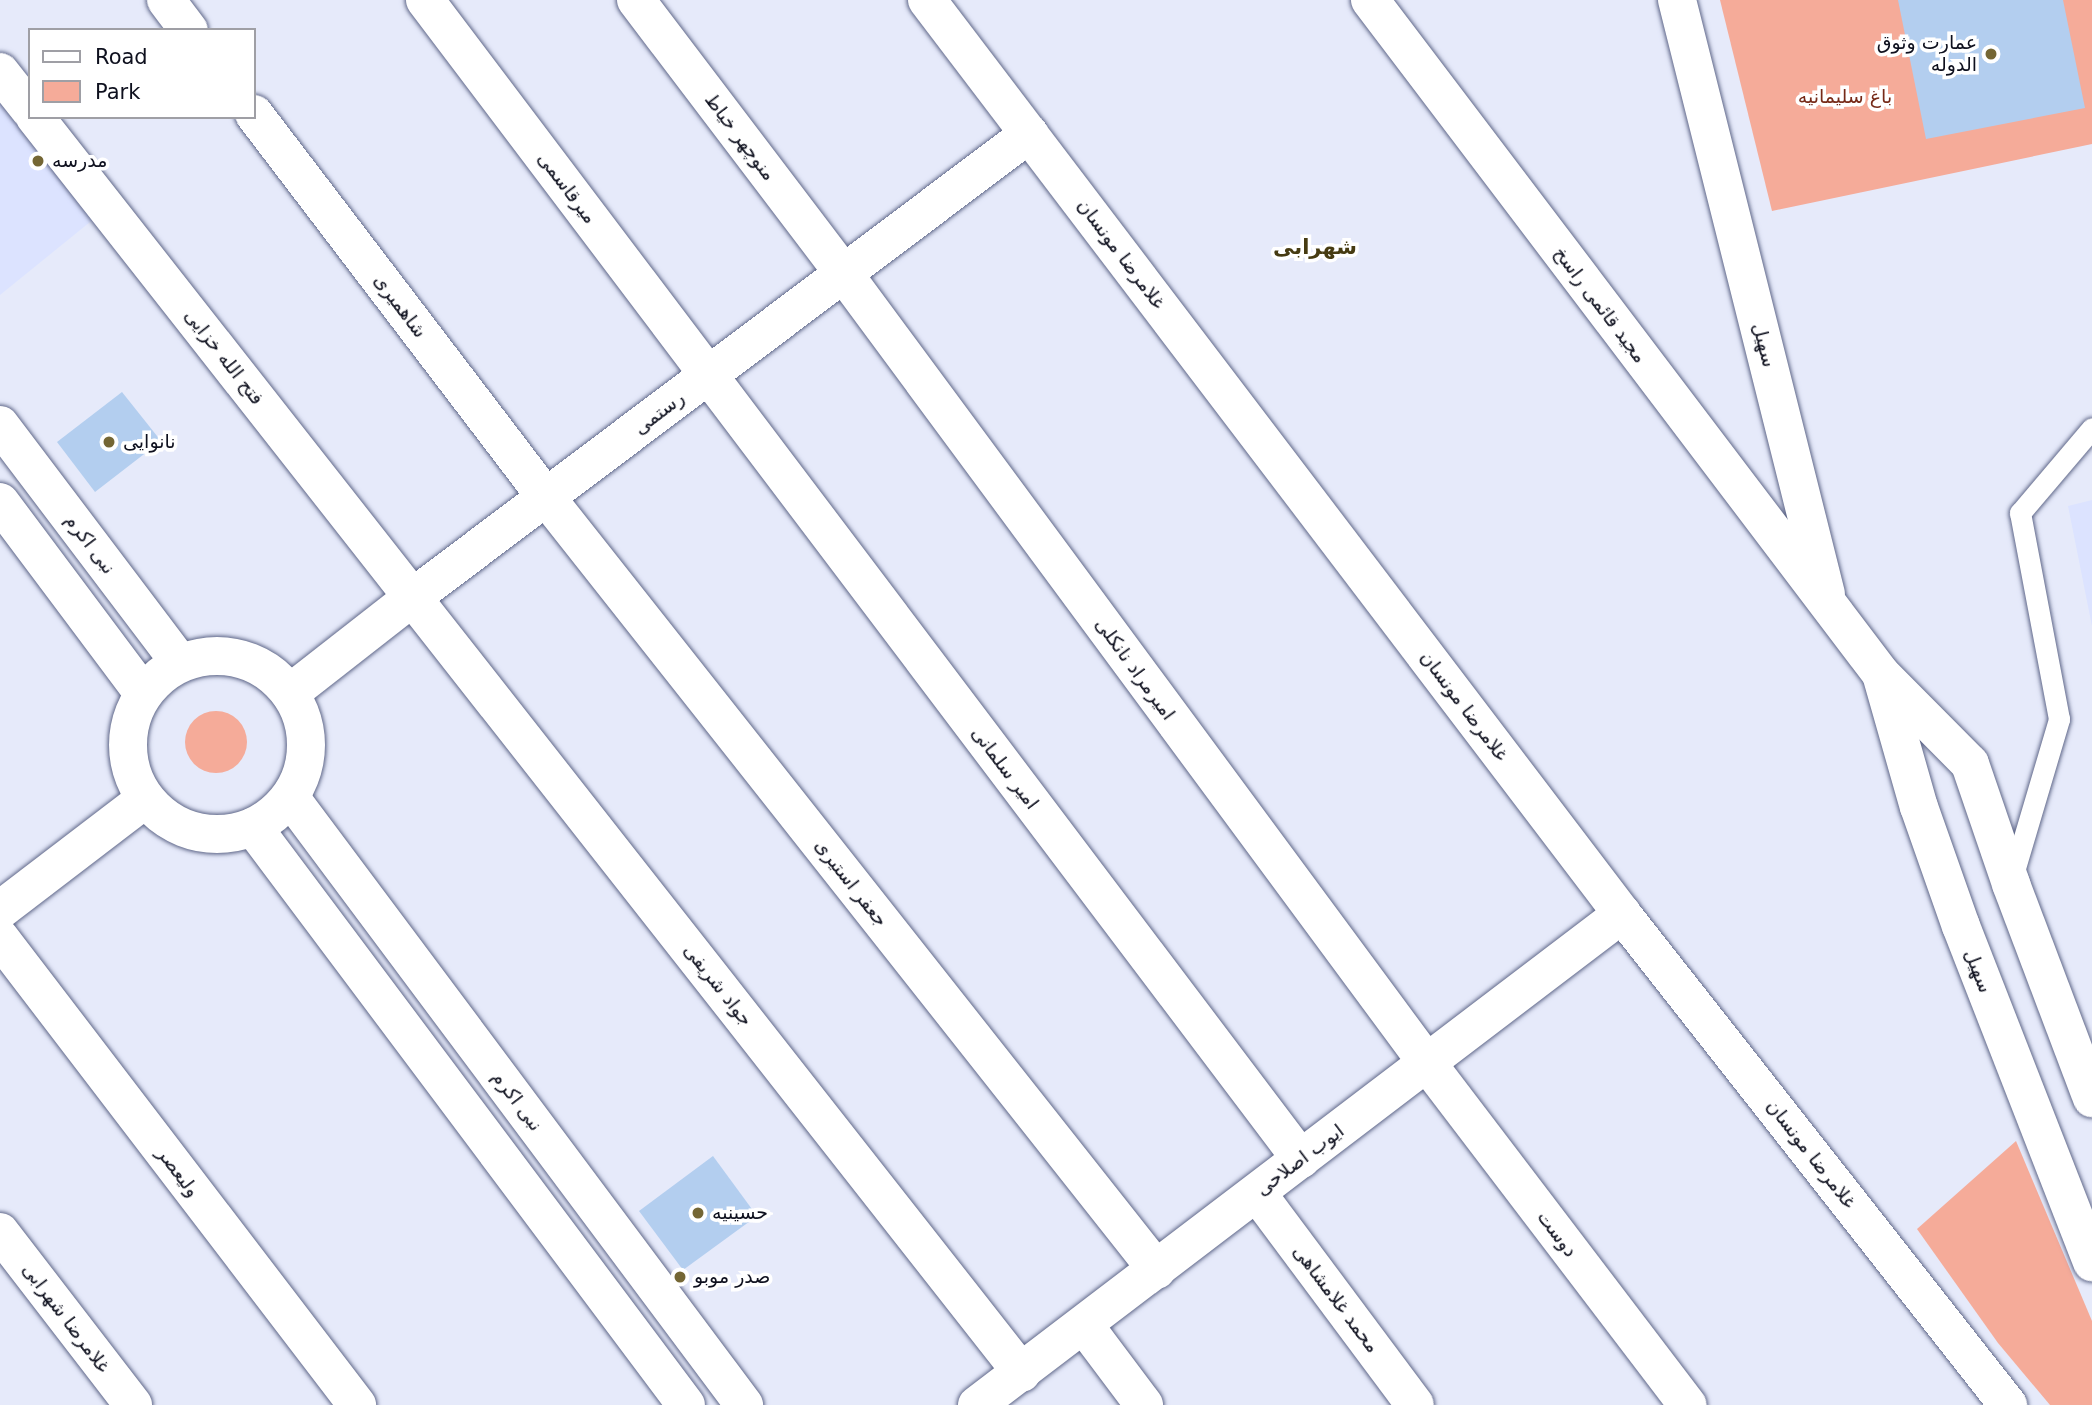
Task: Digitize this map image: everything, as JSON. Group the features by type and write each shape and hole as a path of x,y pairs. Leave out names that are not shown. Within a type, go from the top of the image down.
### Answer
{"street":[{"path":"166,0 187,28"},
{"name":"میرقاسمی","path":"425,0 709,376"},
{"name":"منوچهر خیاط","path":"636,0 844,274"},
{"name":"غلامرضا مونسان","path":"927,0 1622,914 2008,1405"},
{"name":"مجید قائمی راسخ","path":"1370,0 1830,610"},
{"name":"سهیل","path":"1677,0 1830,610 1881,674 1970,764 2011,884 2092,1098"},
{"path":"0,72 28,107"},
{"name":"شاهمیری","path":"256,117 546,497"},
{"name":"فتح الله خزایی","path":"37,119 414,597"},
{"name":"رستمی","path":"290,693 1029,134"},
{"name":"امیرمراد نانکلی","path":"844,274 1427,1063"},
{"name":"امیر سلمانی","path":"709,376 1301,1159"},
{"name":"نبی اکرم","path":"0,425 179,662"},
{"name":"جعفر استیری","path":"546,497 1157,1270"},
{"path":"0,502 143,692"},
{"name":"جواد شریفی","path":"414,597 1022,1373"},
{"path":"209,655 240,658 268,671 290,693 303,718 306,746 302,773 290,797 267,820 253,828 224,835 194,832 167,820 145,799 131,774 127,746 131,718 143,692 179,662 209,655"},
{"name":"سهیل","path":"1881,674 1919,807 1961,926 2092,1262"},
{"name":"نبی اکرم","path":"290,797 744,1405"},
{"path":"0,910 145,799"},
{"path":"253,828 686,1405"},
{"name":"ایوب اصلاحی","path":"976,1405 1022,1373 1622,914"},
{"name":"ولیعصر","path":"0,938 357,1405"},
{"name":"دوست","path":"1427,1063 1688,1405"},
{"name":"محمد غلامشاهی","path":"1257,1193 1415,1405"},
{"name":"غلامرضا شهرابی","path":"0,1232 133,1405"},
{"path":"1084,1325 1144,1405"}],"lane":[{"path":"2011,884 2059,719 2021,513 2092,428"}],"shaded area":[{"name":"مدرسه","path":"0,68 28,103 28,119 41,119 111,205 0,295"},
{"path":"2092,500 2092,626 2068,506"}],"green space":[{"name":"باغ سلیمانیه","path":"1720,0 2092,0 2092,144 1772,211"},
{"path":"210,711 222,711 238,720 245,730 245,754 238,764 222,773 210,773 199,768 190,759 185,748 185,736 190,725 199,716"},
{"path":"2016,1141 2092,1321 2092,1405 2050,1405 1998,1343 1917,1229"}],"building":[{"name":"عمارت وثوق الدوله","path":"1898,0 2063,0 2085,108 1926,139"},
{"name":"نانوایی","path":"122,392 161,441 95,492 57,442"},
{"name":"حسینیه","path":"713,1156 757,1216 683,1270 639,1211"}],"place":[{"name":"عمارت وثوق الدوله","path":"1991,54"},
{"name":"مدرسه","path":"38,161"},
{"name":"نانوایی","path":"109,442"},
{"name":"حسینیه","path":"698,1213"},
{"name":"صدر موبو","path":"680,1277"}],"district":[{"name":"شهرابی","path":"1315,247"}]}
